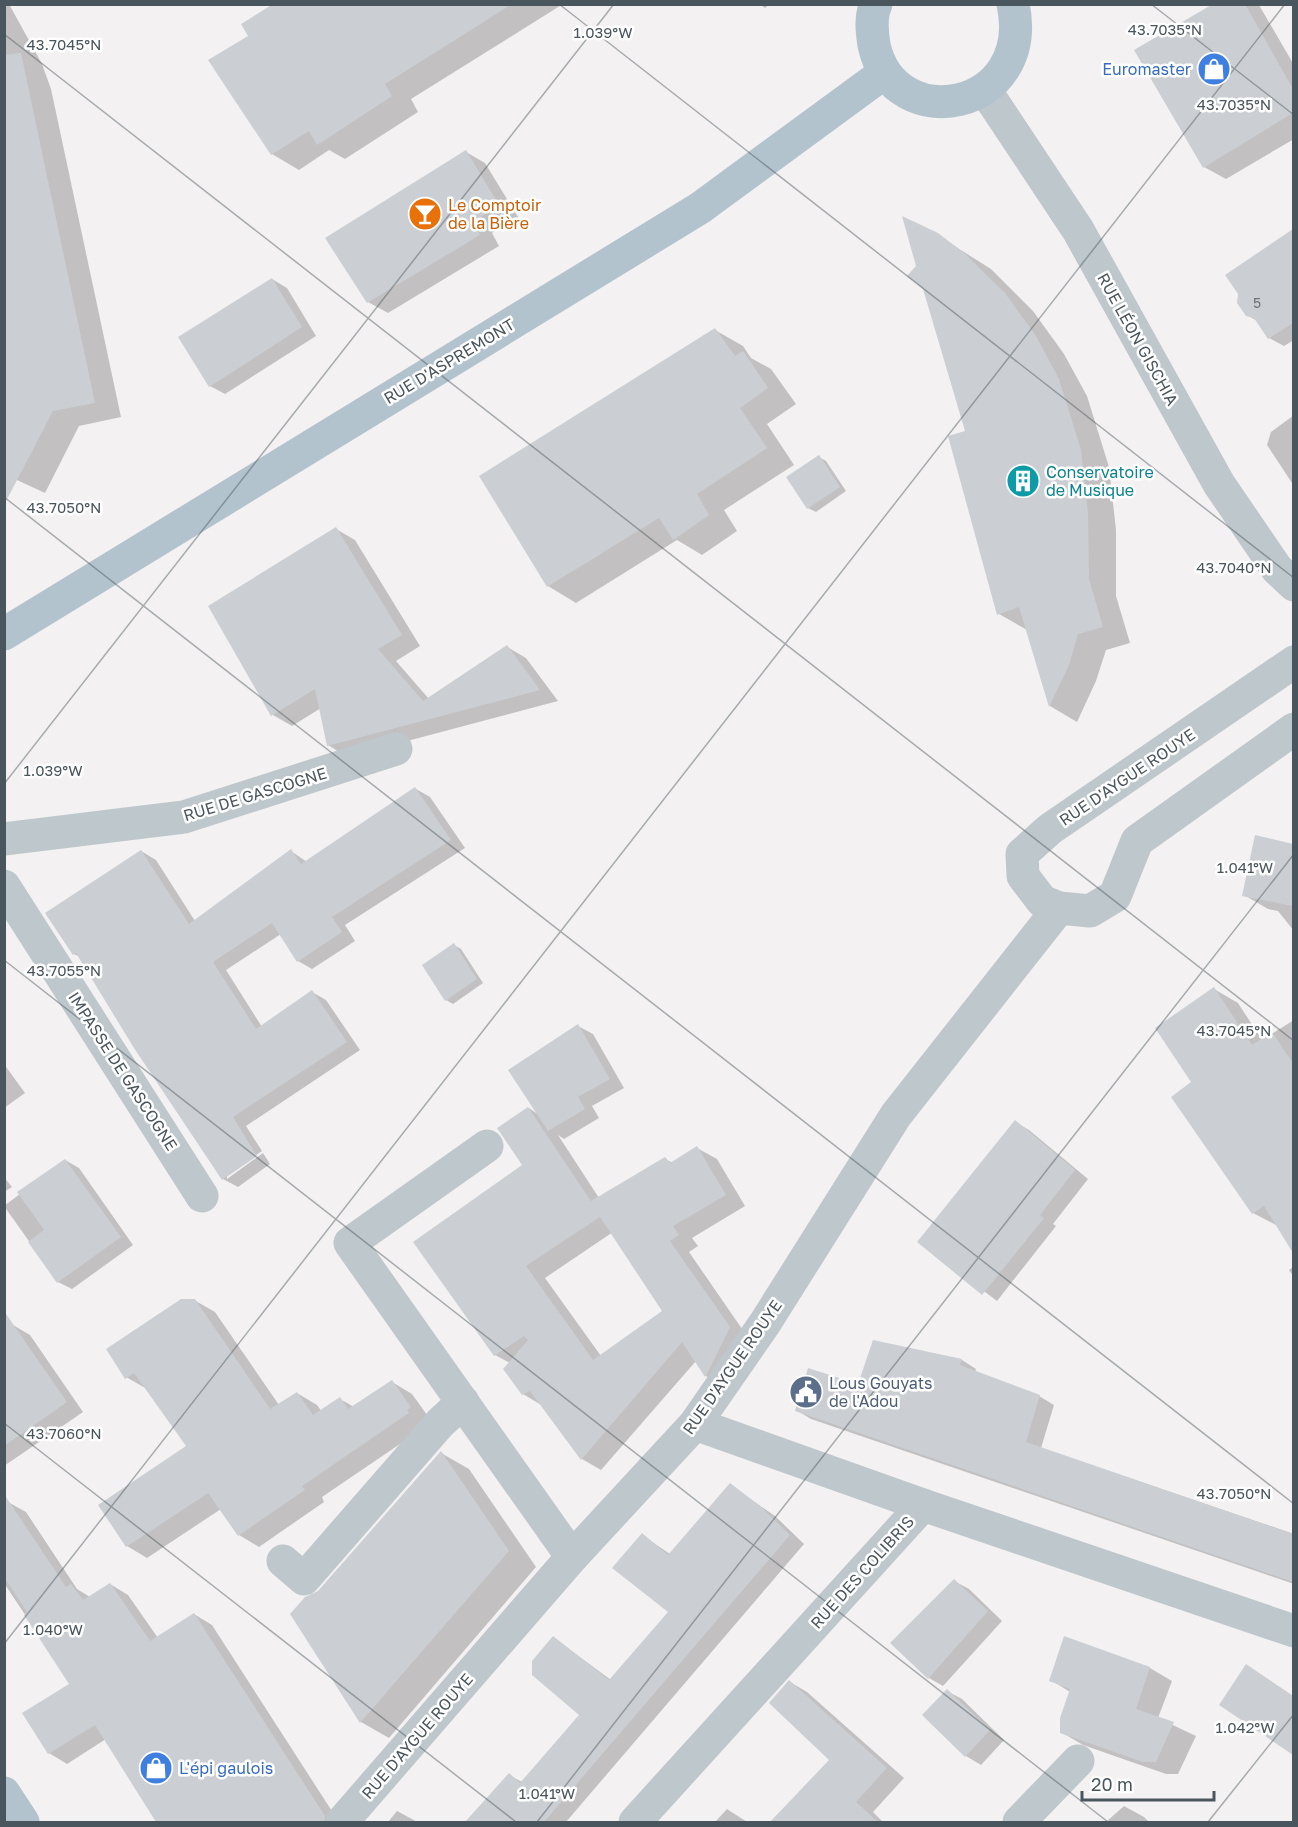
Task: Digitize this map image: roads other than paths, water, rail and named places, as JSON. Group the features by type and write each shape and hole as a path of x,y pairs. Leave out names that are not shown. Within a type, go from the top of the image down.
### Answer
{"main road":[{"path":"876,4 872,32 884,73 903,89 923,99 944,103 966,99 985,90 1004,72 1015,49 1018,24 1013,4"},
{"name":"RUE D'ASPREMONT","path":"4,634 700,207 884,73"},
{"path":"4,1793 23,1822"}],"street":[{"name":"RUE LÉON GISCHIA","path":"985,90 1078,230 1219,484 1277,569 1293,585"},
{"name":"RUE D'AYGUE ROUYE","path":"1293,662 1050,829 1022,854 1023,876 1042,901 1059,908 1090,911 1115,896 1137,841 1293,729"},
{"name":"RUE DE GASCOGNE","path":"4,838 184,817 396,749"},
{"name":"IMPASSE DE GASCOGNE","path":"4,886 202,1196"},
{"name":"RUE D'AYGUE ROUYE","path":"342,1822 572,1557 696,1424 765,1323 896,1114 1059,908"},
{"path":"487,1146 350,1243 572,1557"},
{"path":"283,1561 304,1579 440,1423 463,1402"},
{"path":"696,1424 923,1506"},
{"name":"RUE DES COLIBRIS","path":"635,1822 923,1506 1293,1631"},
{"path":"1019,1822 1078,1761"}],"place":[{"name":"Euromaster","path":"1214,69"},
{"name":"Le Comptoir de la Bière","path":"425,214"},
{"name":"Conservatoire de Musique","path":"1023,481"},
{"name":"Lous Gouyats de l'Adou","path":"806,1392"},
{"name":"L'épi gaulois","path":"156,1768"}]}
